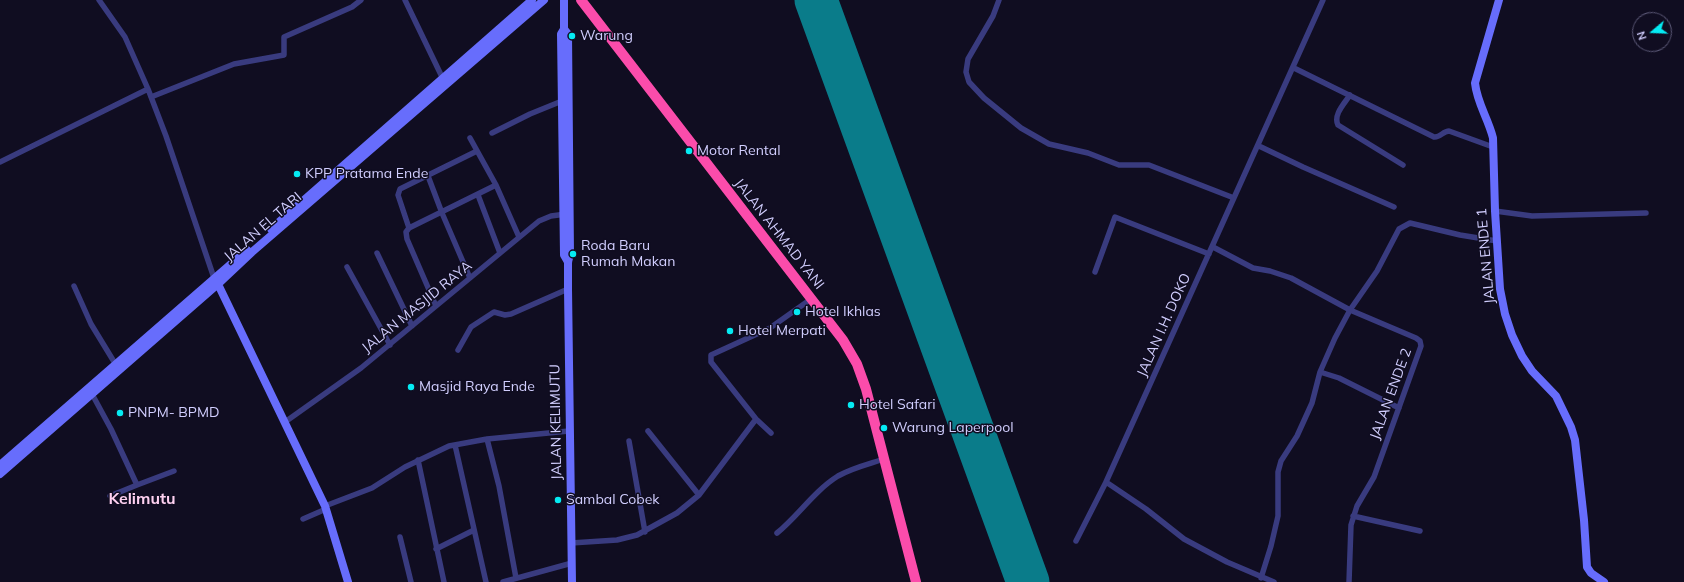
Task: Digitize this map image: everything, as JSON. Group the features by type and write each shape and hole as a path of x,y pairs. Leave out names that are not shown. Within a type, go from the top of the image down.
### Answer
{"highway":[{"name":"JALAN AHMAD YANI","path":"581,0 844,340 857,364 866,389 916,582"}],"street":[{"path":"99,0 125,37 148,89 166,136 216,281 326,508 348,582"},
{"path":"151,97 234,64 284,55 284,37 352,7 361,0"},
{"path":"405,0 443,79"},
{"name":"JALAN EL TARI","path":"384,135 443,79 532,0"},
{"name":"JALAN EL TARI","path":"0,465 116,365 252,252 384,135 544,0"},
{"path":"564,0 564,29 568,34 567,214"},
{"path":"999,0 993,16 968,59 966,72 969,82 984,98 1021,128 1049,144 1088,153 1119,165 1149,165 1234,198"},
{"name":"JALAN I.H. DOKO","path":"1076,541 1106,482 1324,0"},
{"name":"JALAN ENDE 1","path":"1498,0 1476,83 1476,95 1490,126 1493,147 1500,289 1505,314 1512,335 1522,356 1532,371 1556,396 1571,427 1584,520 1587,567 1591,573 1604,582"},
{"path":"564,29 560,34 567,214"},
{"path":"1294,68 1434,138 1449,131 1493,147"},
{"path":"0,162 148,89"},
{"path":"1350,95 1337,116 1336,121 1338,125 1403,165"},
{"path":"492,134 530,114 562,101"},
{"path":"470,138 496,185 520,237"},
{"path":"1259,146 1302,167 1394,207"},
{"path":"436,306 407,239 406,232 408,228 398,191 477,151"},
{"path":"428,176 470,278"},
{"path":"408,228 442,213 496,185"},
{"path":"478,195 500,253"},
{"path":"1495,211 1532,216 1646,213"},
{"name":"JALAN MASJID RAYA","path":"285,422 361,368 539,221 551,216 567,214"},
{"name":"JALAN KELIMUTU","path":"567,214 564,255 568,262 572,582"},
{"path":"1094,272 1115,217 1209,254"},
{"path":"1261,578 1278,516 1278,472 1282,461 1297,436 1312,403 1320,372 1335,338 1350,310 1377,271 1399,229 1410,223 1460,235 1497,241"},
{"name":"JALAN ENDE 2","path":"1213,247 1253,268 1270,271 1291,278 1350,310 1420,341 1421,346 1374,477 1353,516 1349,582"},
{"path":"377,252 412,326"},
{"path":"347,267 390,345"},
{"name":"JALAN EL TARI","path":"0,474 92,394 216,281"},
{"path":"74,286 91,324 116,365"},
{"path":"458,350 471,327 494,312 505,315 511,314 568,289"},
{"path":"771,433 756,419 711,362 711,355 770,328 811,298"},
{"path":"1320,372 1339,378 1400,408"},
{"path":"92,394 111,429 137,485"},
{"path":"571,543 617,540 637,535 677,514 699,495 756,419"},
{"path":"303,519 372,488 405,466 449,446 487,439 569,431"},
{"path":"648,431 699,495"},
{"path":"487,439 499,486 516,578"},
{"path":"629,441 644,532"},
{"path":"455,445 486,582"},
{"path":"777,533 787,525 815,495 834,479 854,469 884,459"},
{"path":"418,460 444,582"},
{"path":"110,496 174,471"},
{"path":"1106,482 1146,509 1184,539 1261,578 1274,582"},
{"path":"1353,516 1420,531"},
{"path":"436,549 474,530"},
{"path":"400,537 411,582"},
{"path":"503,582 572,563"}],"runway":[{"path":"816,0 1028,582"}],"place":[{"name":"Warung","path":"572,36"},
{"name":"Motor Rental","path":"689,151"},
{"name":"KPP Pratama Ende","path":"297,174"},
{"name":"Roda Baru Rumah Makan","path":"573,254"},
{"name":"Hotel Ikhlas","path":"797,312"},
{"name":"Hotel Merpati","path":"730,331"},
{"name":"Masjid Raya Ende","path":"411,387"},
{"name":"Hotel Safari","path":"851,405"},
{"name":"PNPM- BPMD","path":"120,413"},
{"name":"Warung Laperpool","path":"884,428"},
{"name":"Sambal Cobek","path":"558,500"}],"district":[{"name":"Kelimutu","path":"142,499"}]}
